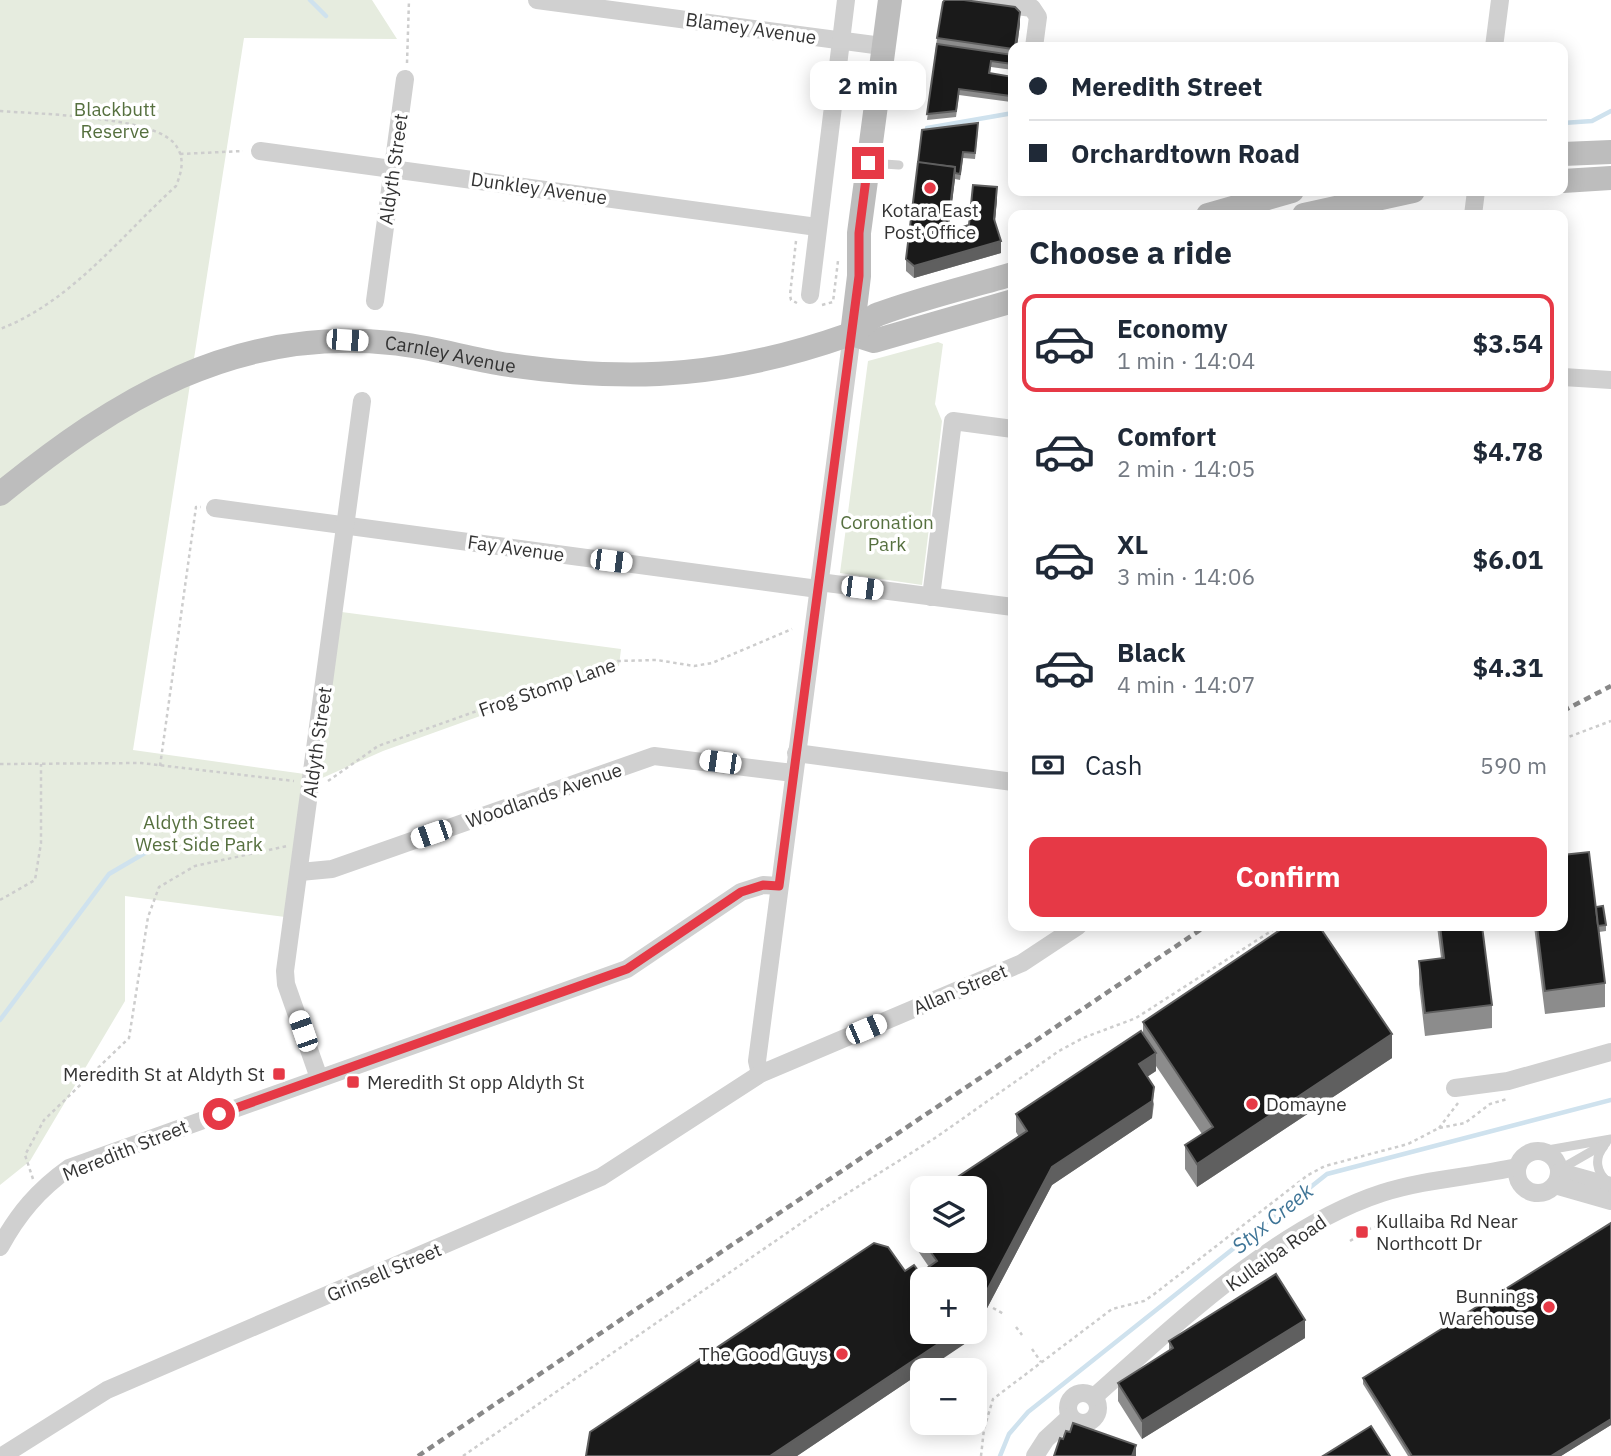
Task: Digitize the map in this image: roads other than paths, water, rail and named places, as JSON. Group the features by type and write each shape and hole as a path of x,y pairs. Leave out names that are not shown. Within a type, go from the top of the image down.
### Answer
{"main road":[{"path":"852,334 859,276 859,233 890,0"},
{"path":"1568,154 1611,152"},
{"path":"1568,181 1611,178"},
{"path":"1226,210 1274,196"},
{"path":"1322,210 1386,196"},
{"path":"859,276 882,297 905,307"},
{"name":"Carnley Avenue","path":"0,494 69,439 142,393 217,362 253,352 359,340 394,343 502,364 607,375 687,372 778,355 852,334 877,315 1008,276"},
{"name":"Carnley Avenue","path":"852,334 874,341 1008,302"}],"street":[{"name":"Blamey Avenue","path":"537,0 882,46"},
{"path":"810,295 846,0"},
{"path":"971,0 1032,8 1038,17 1035,42"},
{"path":"1495,42 1500,0"},
{"name":"Aldyth Street","path":"375,301 405,79"},
{"name":"Dunkley Avenue","path":"260,151 817,227"},
{"path":"760,1074 757,1061 852,334"},
{"path":"1568,377 1611,380"},
{"name":"Aldyth Street","path":"320,1078 285,978 362,401"},
{"path":"931,597 953,421 1008,428"},
{"name":"Fay Avenue","path":"215,508 818,585 1008,606"},
{"path":"796,753 1008,781"},
{"name":"Woodlands Avenue","path":"300,872 332,869 654,756 793,773"},
{"name":"Meredith Street","path":"0,1247 13,1223 40,1188 69,1168 627,969 741,892 763,885 779,886"},
{"name":"Allan Street","path":"760,1074 1022,963 1070,931"},
{"path":"1455,1088 1508,1081 1611,1052"},
{"name":"Grinsell Street","path":"2,1456 107,1390 601,1177 760,1074"},
{"path":"1519,1176 1529,1153 1542,1152 1552,1157 1558,1176"},
{"name":"Kullaiba Road","path":"1035,1456 1046,1439 1070,1417 1082,1423 1091,1421 1099,1409 1094,1398 1184,1319 1305,1228 1341,1209 1416,1183 1490,1173 1519,1176 1538,1194 1558,1176"},
{"name":"Kullaiba Road","path":"1558,1176 1611,1186"},
{"name":"Kullaiba Road","path":"1558,1176 1611,1201"}],"lane":[{"path":"868,163 899,165"},
{"path":"1542,1152 1611,1140"},
{"path":"1558,1176 1611,1140"},
{"path":"1611,1140 1601,1148 1597,1158 1598,1171 1611,1186"}],"waterway":[{"path":"310,0 326,16"},
{"path":"1568,123 1592,121 1611,111"},
{"path":"927,128 1008,114"},
{"path":"0,1020 109,874 162,843"},
{"name":"Styx Creek","path":"1000,1456 1009,1434 1028,1412 1327,1174 1611,1100"}],"railway":[{"path":"1568,708 1611,686"},
{"path":"418,1456 1199,931"}],"place":[{"name":"Kotara East Post Office","path":"930,188"},
{"name":"Meredith St at Aldyth St","path":"279,1074"},
{"name":"Meredith St opp Aldyth St","path":"353,1082"},
{"name":"Domayne","path":"1252,1104"},
{"name":"Kullaiba Rd Near Northcott Dr","path":"1362,1232"},
{"name":"Bunnings Warehouse","path":"1549,1307"},
{"name":"The Good Guys","path":"842,1354"}],"park label":[{"name":"Blackbutt Reserve","path":"115,120"},
{"name":"Coronation Park","path":"887,533"},
{"name":"Aldyth Street West Side Park","path":"199,833"}]}
